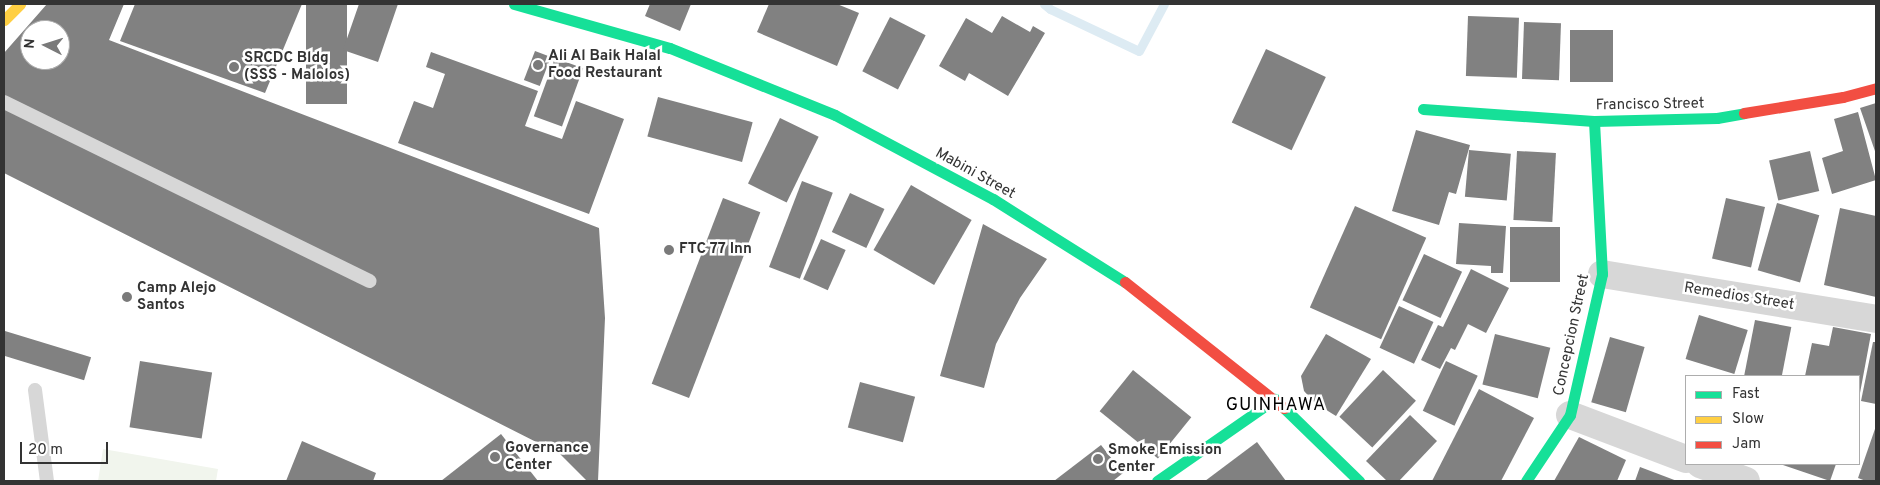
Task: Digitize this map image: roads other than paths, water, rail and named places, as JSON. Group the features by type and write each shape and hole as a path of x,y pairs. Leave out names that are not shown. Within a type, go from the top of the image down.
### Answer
{"street":[{"path":"4,20 20,4"},
{"name":"Mabini Street","path":"514,4 670,48 835,115 993,199 1121,279 1275,399 1358,481"},
{"name":"Francisco Street","path":"1423,109 1594,122 1717,118 1843,97 1876,88"},
{"name":"Concepcion Street","path":"1526,481 1570,415 1602,274 1594,122"},
{"name":"Remedios Street","path":"1602,274 1876,319"},
{"path":"1156,481 1275,399"},
{"path":"1570,415 1685,459"},
{"path":"1703,465 1746,481"}],"lane":[{"path":"4,102 370,281"},
{"path":"35,390 47,481"}],"waterway":[{"path":"1044,4 1050,9 1139,51 1164,4"}],"place":[{"name":"Ali Al Baik Halal Food Restaurant","path":"538,65"},
{"name":"SRCDC Bldg (SSS - Malolos)","path":"234,67"},
{"name":"FTC 77 Inn","path":"669,250"},
{"name":"Camp Alejo Santos","path":"127,297"},
{"name":"Governance Center","path":"495,457"},
{"name":"Smoke Emission Center","path":"1098,459"}],"district":[{"name":"GUINHAWA","path":"1276,406"}]}
